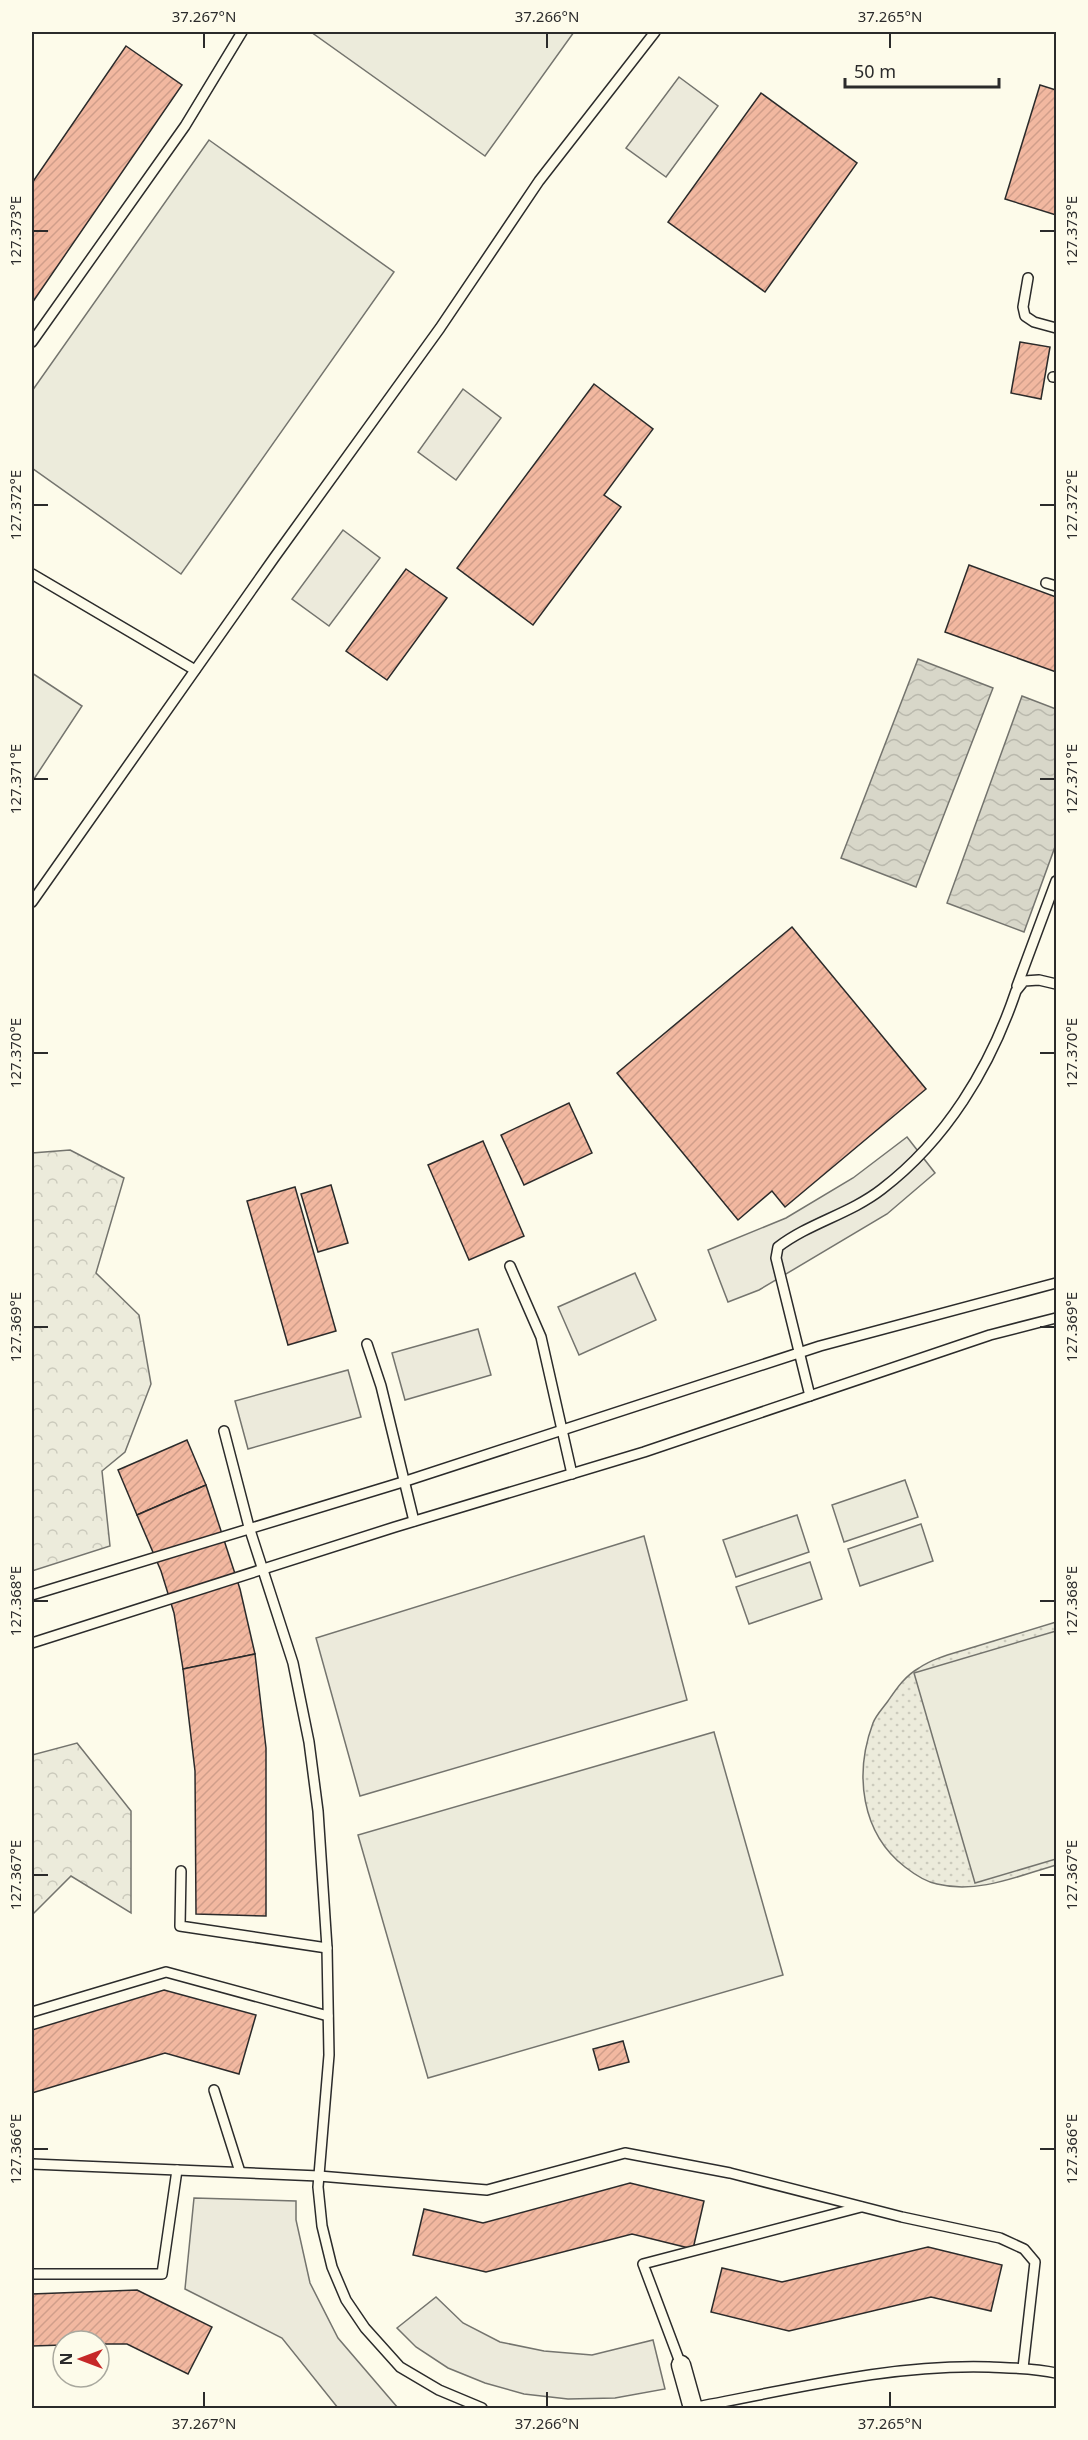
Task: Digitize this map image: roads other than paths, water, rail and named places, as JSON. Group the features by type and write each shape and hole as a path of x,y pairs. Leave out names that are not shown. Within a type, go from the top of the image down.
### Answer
{"street":[{"path":"681,2365 692,2408"}],"lane":[{"path":"32,342 185,126 242,32"},
{"path":"32,902 440,328 539,182 650,33"},
{"path":"1028,278 1023,307 1025,316 1034,322 1056,328"},
{"path":"32,574 195,670"},
{"path":"1046,582 1056,586"},
{"path":"810,1396 776,1258 778,1247 790,1238 881,1190 925,1150 952,1118 978,1078 1016,991 1056,881"},
{"path":"1016,991 1024,981 1039,980 1056,984"},
{"path":"510,1266 541,1337 572,1474"},
{"path":"32,1594 406,1481 800,1352 1056,1283"},
{"path":"32,1643 414,1521 644,1452 990,1335 1056,1317"},
{"path":"367,1344 381,1386 414,1521"},
{"path":"224,1431 249,1527 293,1662 309,1742 318,1811 327,1948 329,2055 318,2187 322,2226 332,2267 346,2300 365,2328 400,2367 439,2390 482,2409"},
{"path":"181,1871 180,1926 327,1948"},
{"path":"32,2012 166,1972 328,2016"},
{"path":"214,2090 240,2172"},
{"path":"32,2164 319,2176 487,2190 625,2154 730,2173 862,2207 1000,2238 1024,2249 1035,2262 1023,2368"},
{"path":"32,2274 162,2274 177,2170"},
{"path":"681,2365 643,2264 862,2207"},
{"path":"692,2408 908,2369 961,2366 1023,2368 1056,2373"}],"water":[{"path":"918,659 993,688 916,887 841,858"},
{"path":"1022,696 1056,709 1056,844 1024,932 947,903"}]}
